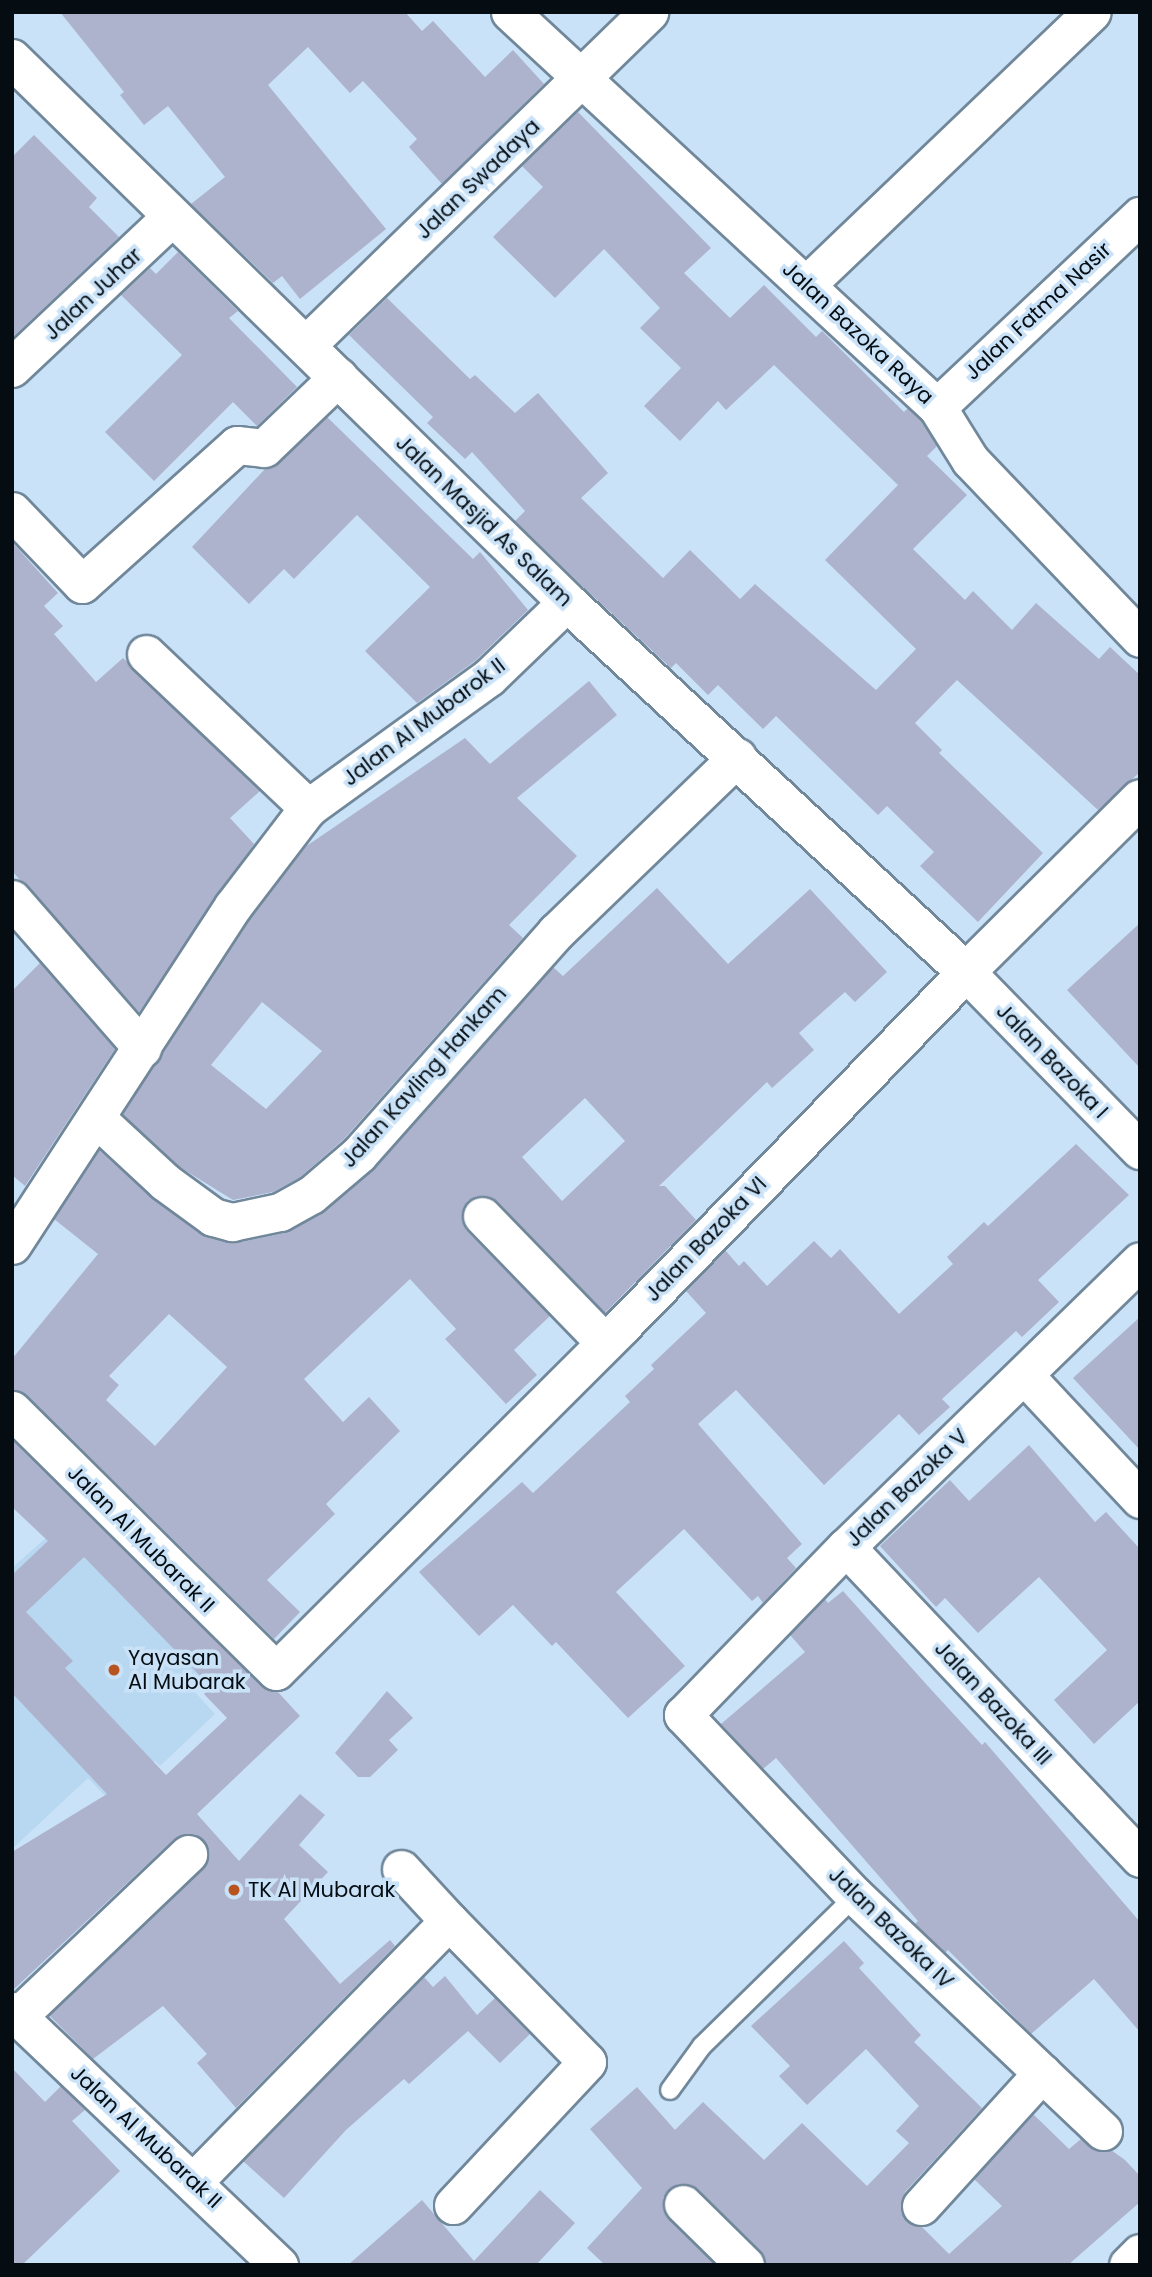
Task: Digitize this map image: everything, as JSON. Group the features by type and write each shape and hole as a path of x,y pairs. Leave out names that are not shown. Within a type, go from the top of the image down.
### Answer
{"street":[{"path":"510,12 588,73"},
{"path":"541,12 588,73"},
{"name":"Jalan Swadaya","path":"306,346 650,12"},
{"path":"806,285 1092,12"},
{"name":"Jalan Masjid As Salam","path":"12,59 567,602 737,757 965,972"},
{"name":"Jalan Bazoka Raya","path":"588,73 806,285 937,407 970,460 1140,638"},
{"name":"Jalan Fatma Nasir","path":"937,407 1140,216"},
{"name":"Jalan Juhar","path":"12,368 172,217"},
{"path":"12,511 82,584 237,445 264,448 338,377"},
{"name":"Jalan Al Mubarok II","path":"96,1118 233,906 309,808 489,677 567,602"},
{"path":"146,654 309,808"},
{"name":"Jalan Kavling Hankam","path":"96,1118 165,1182 213,1217 232,1222 280,1212 311,1195 359,1154 556,932 737,757"},
{"name":"Jalan Bazoka VI","path":"269,1668 282,1668 965,972 1140,799"},
{"path":"12,899 142,1048"},
{"name":"Jalan Bazoka I","path":"965,972 1140,1150"},
{"path":"12,1245 96,1118"},
{"path":"482,1216 604,1342"},
{"name":"Jalan Bazoka V","path":"685,1721 685,1707 1140,1261"},
{"path":"1024,1375 1140,1499"},
{"name":"Jalan Al Mubarak II","path":"12,1410 269,1668"},
{"name":"Jalan Bazoka III","path":"846,1548 1140,1858"},
{"name":"Jalan Bazoka IV","path":"685,1721 855,1896 1103,2131"},
{"path":"15,2014 188,1854"},
{"path":"401,1869 587,2062 453,2205"},
{"path":"194,2181 449,1921"},
{"name":"Jalan Al Mubarak II","path":"15,2014 194,2181 279,2265"},
{"path":"921,2206 1042,2073"},
{"path":"683,2204 745,2265"},
{"path":"1128,2265 1140,2253"}],"lane":[{"path":"670,2090 702,2046 855,1896"}],"shaded area":[{"name":"Yayasan Al Mubarak","path":"94,1495 239,1649 194,1691 215,1714 160,1766 155,1761 111,1802 88,1778 12,1849 12,1568"}],"building":[{"path":"60,12 405,12 422,31 433,21 485,77 513,50 544,84 442,184 409,147 417,139 363,81 350,93 308,47 268,85 386,229 300,299 282,276 273,283 191,204 225,177 168,106 144,125 120,95 124,92"},
{"path":"578,112 711,248 684,273 730,318 764,285 816,337 822,331 904,412 908,408 921,420 937,446 927,456 967,495 913,549 965,600 973,591 1012,630 1036,603 1099,659 1110,647 1140,675 1140,772 1098,810 957,680 915,723 942,750 939,753 1043,853 978,922 920,866 934,852 887,806 878,815 776,716 763,729 718,685 708,695 676,663 671,668 582,586 515,521 525,511 472,452 465,459 427,423 433,417 349,335 387,298 470,379 475,375 515,413 538,393 608,473 581,498 663,578 690,550 740,599 755,584 876,690 916,649 825,560 898,485 774,365 726,410 718,401 680,441 644,406 681,368 640,328 660,308 604,249 555,298 493,237 543,187 522,166"},
{"path":"34,135 97,198 89,207 119,237 12,338 12,157"},
{"path":"178,252 238,311 229,318 297,387 257,426 233,402 154,481 105,432 182,355 121,295 150,268 156,274"},
{"path":"327,417 473,559 480,552 528,610 475,661 417,703 365,651 430,587 357,515 294,579 284,569 249,604 192,547 265,469 279,463"},
{"path":"12,542 58,593 44,606 63,626 54,634 96,682 123,658 260,791 230,818 254,844 139,1012 12,871"},
{"path":"589,681 617,715 517,798 577,856 509,925 523,938 344,1139 299,1178 273,1192 233,1200 178,1166 122,1114 250,918 305,847 465,738 490,764","holes":["262,1002 322,1051 266,1109 211,1065"]},
{"path":"657,888 728,964 810,889 887,972 855,1002 845,992 799,1033 814,1050 772,1088 767,1082 659,1186 665,1186 696,1220 605,1313 497,1201 478,1196 467,1201 462,1220 466,1230 550,1316 514,1350 537,1375 506,1404 445,1339 456,1329 410,1279 304,1379 343,1422 369,1397 400,1431 326,1504 335,1514 267,1580 300,1612 274,1639 27,1395 12,1390 12,1359 98,1254 54,1219 99,1150 153,1199 208,1237 236,1243 284,1233 321,1213 375,1168 553,967 563,976","holes":["585,1098 625,1141 562,1201 522,1157","169,1314 227,1367 155,1446 106,1400 119,1385 109,1376"]},
{"path":"1140,923 1140,1068 1067,990"},
{"path":"40,963 115,1049 25,1186 12,1175 12,991"},
{"path":"1076,1144 1129,1195 1038,1280 1059,1302 1022,1337 1016,1331 942,1399 950,1407 919,1435 899,1414 824,1485 736,1390 698,1424 802,1544 787,1558 796,1568 763,1603 758,1596 752,1601 684,1529 616,1592 685,1666 628,1718 556,1642 552,1646 513,1605 479,1636 419,1572 522,1482 533,1493 630,1402 625,1396 654,1369 651,1365 706,1313 686,1291 725,1250 739,1266 744,1261 767,1286 814,1241 831,1258 840,1249 899,1314 953,1264 947,1257 984,1222 988,1226"},
{"path":"1140,1317 1140,1450 1073,1378"},
{"path":"12,1440 261,1686 277,1691 300,1716 197,1814 239,1861 300,1794 325,1815 299,1845 328,1872 284,1919 340,1984 390,1940 395,1946 236,2108 197,2063 207,2054 163,2006 93,2059 49,2015 202,1869 208,1850 195,1834 174,1839 12,1991 12,1852 107,1794 12,1693 12,1575 48,1541 12,1507","holes":["84,1557 211,1687 204,1694 227,1718 166,1775 65,1668 73,1661 26,1612"]},
{"path":"1029,1445 1095,1522 1106,1512 1140,1549 1140,1701 1094,1744 1054,1700 1107,1650 1039,1577 978,1633 945,1598 936,1607 880,1546 950,1480 969,1501"},
{"path":"843,1591 982,1745 985,1742 1140,1922 1140,2032 1094,1979 1031,2034 948,1950 945,1953 915,1924 918,1921 776,1758 763,1769 721,1724 805,1652 790,1635 825,1599 828,1603"},
{"path":"387,1691 413,1718 389,1740 398,1750 370,1777 358,1777 335,1753"},
{"path":"844,1941 864,1963 859,1968 921,2035 914,2042 982,2108 905,2192 901,2212 907,2222 921,2226 949,2254 1002,2206 974,2179 1033,2114 1069,2149 1081,2139 1097,2151 1111,2150 1125,2160 1140,2176 1140,2202 1068,2265 765,2265 760,2250 698,2189 678,2184 663,2198 663,2210 715,2265 605,2265 587,2248 642,2188 590,2129 637,2087 675,2130 703,2102 764,2160 802,2123 867,2186 909,2143 896,2131 919,2106 866,2049 807,2105 779,2076 790,2066 751,2026"},
{"path":"445,1976 477,2015 495,1998 530,2034 500,2063 468,2031 409,2084 404,2079 346,2130 284,2198 243,2161 424,1977 433,1987"},
{"path":"12,2068 45,2102 61,2086 85,2110 72,2121 120,2171 22,2265 12,2265"},
{"path":"540,2190 575,2223 536,2265 348,2265 422,2200 474,2261"}],"place":[{"name":"Yayasan Al Mubarak","path":"114,1670"},
{"name":"TK Al Mubarak","path":"234,1890"}]}
